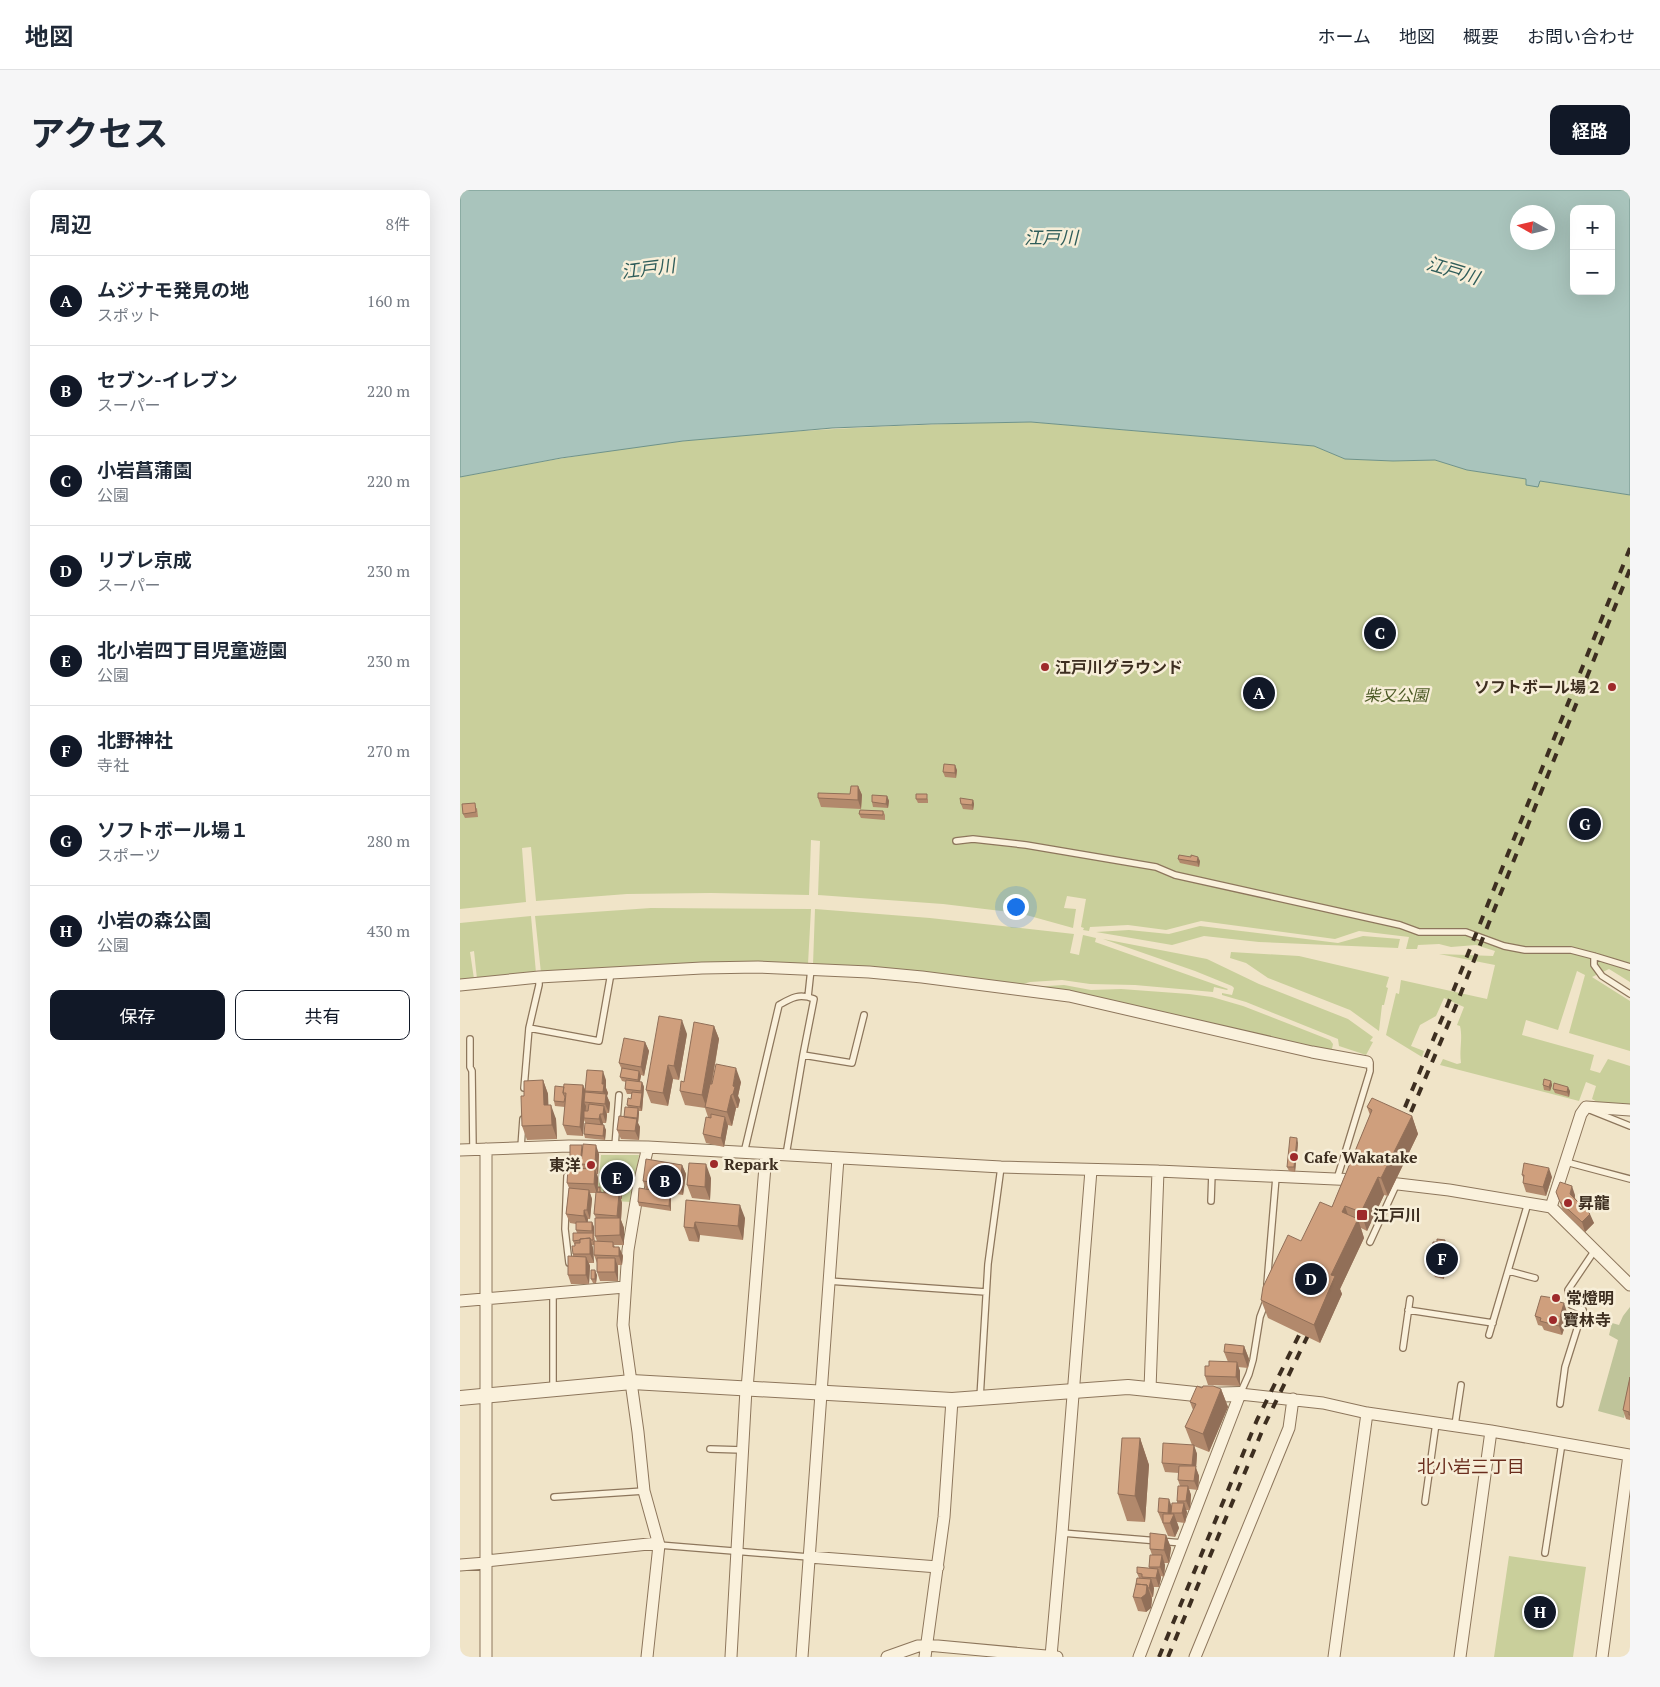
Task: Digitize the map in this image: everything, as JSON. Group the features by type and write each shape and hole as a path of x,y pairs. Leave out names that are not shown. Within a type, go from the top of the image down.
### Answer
{"street":[{"path":"460,985 539,977 720,968 811,968 922,977 1069,996 1312,1052 1367,1062"},
{"path":"1551,1207 1581,1114 1586,1107 1630,1110"},
{"path":"460,1150 521,1147 569,1150 615,1146 648,1147 1002,1167 1212,1173 1397,1183 1529,1202 1551,1207 1630,1285"},
{"path":"647,1657 659,1544 644,1491 632,1382 623,1325 628,1250 639,1184 648,1147"},
{"path":"486,1149 486,1657"},
{"path":"731,1657 747,1389 766,1154"},
{"path":"802,1657 838,1158"},
{"path":"887,1657 918,1646 928,1645 1054,1656 1091,1170"},
{"path":"1150,1389 1158,1171"},
{"path":"460,1302 625,1287"},
{"path":"460,1398 632,1382 952,1400 1128,1387 1205,1395 1240,1394 1293,1399 1367,1413 1455,1425 1629,1455 1602,1657"},
{"path":"1139,1657 1240,1394"},
{"path":"1195,1657 1289,1428 1293,1399"},
{"path":"925,1657 944,1517 952,1400"},
{"path":"1334,1657 1367,1413"},
{"path":"1460,1657 1490,1431"},
{"path":"460,1565 659,1544"},
{"path":"809,1557 938,1567"}],"lane":[{"path":"956,841 973,839 1026,845 1137,864 1175,875 1400,926 1419,932 1466,932 1504,946 1525,950 1571,950 1630,967"},
{"path":"1594,956 1594,965 1602,976 1630,994"},
{"path":"808,997 811,968"},
{"path":"529,1028 599,1040 611,973"},
{"path":"524,1097 529,1028 539,986 539,977"},
{"path":"744,1153 778,1005 792,997 808,997 814,999 786,1156"},
{"path":"803,1054 852,1063 864,1015"},
{"path":"470,1039 473,1149"},
{"path":"1337,1179 1370,1071 1370,1063 1367,1062"},
{"path":"615,1146 620,1095"},
{"path":"1586,1107 1595,1113 1630,1126"},
{"path":"521,1147 523,1116"},
{"path":"1566,1162 1630,1179"},
{"path":"980,1398 986,1292 1002,1167"},
{"path":"1211,1201 1212,1173"},
{"path":"568,1174 565,1229 569,1263"},
{"path":"1240,1394 1251,1367 1260,1317 1266,1301 1276,1177"},
{"path":"1370,1242 1397,1183"},
{"path":"1489,1336 1529,1202"},
{"path":"1560,1404 1565,1366 1583,1310 1571,1305 1568,1290 1596,1250"},
{"path":"1509,1271 1535,1278"},
{"path":"828,1281 986,1292"},
{"path":"553,1294 553,1390"},
{"path":"1403,1348 1410,1299"},
{"path":"1408,1310 1493,1323"},
{"path":"1455,1425 1461,1385"},
{"path":"1425,1502 1436,1422"},
{"path":"1545,1554 1562,1443"},
{"path":"710,1449 743,1450"},
{"path":"554,1497 644,1491"},
{"path":"1062,1533 1183,1543"},
{"path":"659,1544 809,1557"}],"green space":[{"name":"柴又公園","path":"1031,422 1314,446 1345,459 1435,460 1467,470 1527,479 1526,485 1540,481 1630,495 1630,982 1609,969 1592,977 1630,1001 1630,1051 1569,1033 1585,975 1577,971 1558,1030 1526,1020 1522,1035 1594,1055 1590,1070 1600,1073 1608,1059 1630,1066 1630,1107 1601,1104 1592,1099 1596,1086 1586,1082 1579,1101 1440,1065 1443,1059 1457,1064 1461,1063 1461,1031 1460,1026 1457,1025 1464,1007 1444,998 1436,1016 1420,1025 1411,1046 1424,1051 1422,1057 1386,1035 1396,993 1399,994 1401,980 1487,999 1495,965 1439,954 1493,956 1495,951 1476,945 1451,947 1439,944 1418,945 1417,949 1406,949 1409,937 1359,931 1335,939 1201,921 1166,930 1128,925 1090,927 1089,931 1083,930 1084,928 1081,927 1086,899 1067,896 1064,908 1076,909 1073,928 1019,913 943,904 818,895 820,841 811,840 809,895 627,894 536,901 531,847 522,848 526,902 460,909 460,477 600,452 684,441 858,428"},
{"path":"651,908 811,909 808,964 541,973 535,916"},
{"path":"815,909 930,918 1074,934 1070,953 1079,955 1083,935 1096,938 1095,942 1228,989 1214,987 1213,992 1135,985 1090,984 1062,980 1030,982 1020,985 813,965"},
{"path":"531,916 536,973 477,979 474,951 470,952 474,979 460,981 460,923"},
{"path":"1200,926 1338,943 1363,936 1400,939 1398,948 1259,942 1204,936 1172,945 1096,932 1129,930 1169,934"},
{"path":"1103,939 1207,959 1259,984 1348,1019 1373,1037 1370,1041 1373,1042 1366,1055 1339,1046 1338,1039 1246,1002 1222,995 1222,993 1232,995 1234,988 1232,986"},
{"path":"1231,952 1299,956 1389,977 1384,1005 1382,1005 1379,1031 1350,1010 1268,978 1246,963 1230,958"},
{"path":"1064,985 1091,990 1121,989 1212,997 1243,1006 1330,1040 1333,1044 1332,1049 1357,1056 1031,987"},
{"path":"601,1155 639,1155 631,1202 597,1200"},
{"path":"1630,1307 1630,1392 1624,1418 1598,1411 1618,1340 1609,1335 1612,1323 1619,1325"},
{"path":"1509,1556 1586,1567 1573,1657 1494,1657"}],"water":[{"path":"460,190 1630,190 1630,495 1540,481 1538,487 1526,485 1526,479 1467,470 1435,460 1345,459 1314,446 1031,422 832,428 683,441 561,458 460,477"}],"building":[{"path":"944,764 955,765 955,773 943,772"},
{"path":"851,786 858,786 858,800 818,798 818,793 850,794"},
{"path":"916,794 927,794 927,799 916,799"},
{"path":"872,795 887,796 886,804 872,802"},
{"path":"960,798 973,800 972,805 961,804"},
{"path":"475,803 476,812 463,814 462,804"},
{"path":"860,810 883,811 883,815 859,814"},
{"path":"1179,855 1198,857 1197,862 1178,859"},
{"path":"659,1016 682,1020 674,1066 668,1065 663,1093 646,1090"},
{"path":"694,1022 714,1026 702,1095 680,1091 681,1081 684,1082"},
{"path":"624,1038 645,1042 641,1067 619,1063"},
{"path":"716,1064 736,1068 733,1086 735,1087 727,1112 705,1107"},
{"path":"622,1068 639,1071 638,1080 620,1077"},
{"path":"587,1070 603,1071 603,1092 585,1091"},
{"path":"1544,1079 1551,1081 1549,1087 1543,1085"},
{"path":"543,1080 544,1105 551,1105 552,1125 522,1126 521,1096 524,1096 524,1081"},
{"path":"626,1080 642,1082 641,1091 625,1089"},
{"path":"1554,1083 1568,1087 1567,1092 1553,1089"},
{"path":"564,1084 583,1085 580,1127 563,1125 566,1093 563,1093"},
{"path":"555,1086 564,1087 564,1102 554,1101"},
{"path":"585,1092 606,1094 605,1104 584,1102"},
{"path":"632,1092 642,1093 640,1107 627,1105 628,1098 631,1099"},
{"path":"1372,1098 1412,1116 1381,1178 1378,1177 1361,1212 1345,1206 1342,1212 1358,1219 1331,1275 1335,1276 1314,1325 1261,1300 1263,1287 1288,1235 1301,1241 1320,1202 1332,1207 1372,1110 1367,1107"},
{"path":"589,1104 604,1106 603,1114 600,1114 599,1119 584,1118 584,1111 588,1111"},
{"path":"625,1107 638,1108 637,1119 624,1117"},
{"path":"711,1114 725,1117 721,1138 703,1134 706,1117 711,1118"},
{"path":"619,1116 637,1118 635,1131 617,1130"},
{"path":"585,1123 604,1125 603,1136 584,1134"},
{"path":"1290,1137 1297,1138 1294,1167 1287,1167"},
{"path":"583,1144 596,1145 595,1165 581,1164"},
{"path":"570,1145 582,1145 580,1167 567,1166 567,1158 570,1158"},
{"path":"646,1159 682,1165 680,1186 643,1181"},
{"path":"689,1163 706,1164 705,1187 687,1185"},
{"path":"1524,1163 1549,1168 1543,1187 1523,1183"},
{"path":"568,1168 595,1169 594,1184 567,1183"},
{"path":"604,1181 618,1182 618,1188 621,1188 620,1194 604,1192"},
{"path":"1560,1182 1572,1186 1570,1194 1590,1214 1582,1222 1560,1202 1556,1192"},
{"path":"569,1188 589,1190 587,1210 584,1210 584,1216 566,1214"},
{"path":"639,1188 670,1193 669,1206 638,1202"},
{"path":"596,1192 619,1194 617,1216 594,1214"},
{"path":"686,1200 740,1205 738,1226 695,1222 694,1228 684,1227"},
{"path":"595,1218 620,1218 620,1235 595,1236"},
{"path":"576,1222 592,1222 592,1231 576,1230"},
{"path":"573,1233 593,1233 593,1240 590,1238 573,1241"},
{"path":"590,1238 590,1254 573,1254 572,1246 575,1246 575,1243 580,1243 580,1239"},
{"path":"1437,1239 1445,1240 1444,1244 1448,1244 1446,1257 1442,1257 1440,1270 1431,1268 1433,1242 1437,1242"},
{"path":"594,1241 613,1242 613,1247 619,1247 619,1256 594,1255"},
{"path":"568,1256 586,1257 586,1275 568,1275"},
{"path":"597,1258 615,1258 615,1272 597,1272"},
{"path":"591,1270 595,1270 595,1279 591,1279"},
{"path":"1541,1296 1560,1299 1559,1302 1564,1303 1559,1326 1540,1321 1541,1318 1535,1316"},
{"path":"1225,1344 1244,1346 1243,1354 1224,1352"},
{"path":"1209,1361 1237,1362 1236,1377 1205,1376 1205,1366 1209,1366"},
{"path":"1630,1377 1629,1415 1629,1412 1623,1410"},
{"path":"1197,1386 1202,1388 1203,1386 1213,1386 1221,1389 1203,1434 1185,1427 1196,1404 1190,1402"},
{"path":"1122,1438 1140,1438 1135,1496 1118,1494"},
{"path":"1163,1443 1194,1445 1192,1465 1162,1463"},
{"path":"1179,1466 1196,1466 1194,1481 1178,1480"},
{"path":"1178,1486 1188,1486 1186,1501 1177,1501"},
{"path":"1159,1498 1169,1499 1168,1513 1158,1512"},
{"path":"1172,1503 1184,1503 1182,1513 1171,1513"},
{"path":"1163,1514 1174,1514 1170,1523 1163,1523"},
{"path":"1150,1533 1166,1535 1164,1550 1150,1549"},
{"path":"1150,1555 1162,1555 1160,1567 1149,1567"},
{"path":"1137,1567 1158,1569 1156,1578 1142,1577 1142,1574 1137,1573"},
{"path":"1137,1578 1151,1579 1149,1588 1147,1585 1136,1584"},
{"path":"1136,1584 1147,1585 1146,1594 1141,1598 1133,1597"}],"railway":[{"path":"1398,1124 1448,1004 1630,548"},
{"path":"1411,1112 1455,1008 1630,569"},
{"path":"1159,1657 1257,1420 1306,1321"},
{"path":"1168,1657 1265,1424 1313,1325"}],"place":[{"name":"小岩菖蒲園","path":"1380,633"},
{"name":"江戸川グラウンド","path":"1045,667"},
{"name":"ソフトボール場２","path":"1612,687"},
{"name":"ムジナモ発見の地","path":"1259,693"},
{"name":"ソフトボール場１","path":"1585,824"},
{"name":"Cafe Wakatake","path":"1294,1157"},
{"name":"Repark","path":"714,1164"},
{"name":"東洋","path":"591,1165"},
{"name":"北小岩四丁目児童遊園","path":"617,1178"},
{"name":"セブン-イレブン","path":"665,1181"},
{"name":"昇龍","path":"1568,1203"},
{"name":"江戸川","path":"1362,1215"},
{"name":"北野神社","path":"1442,1259"},
{"name":"リブレ京成","path":"1311,1279"},
{"name":"常燈明","path":"1556,1298"},
{"name":"寶林寺","path":"1553,1320"},
{"name":"小岩の森公園","path":"1540,1612"}],"district":[{"name":"北小岩三丁目","path":"1471,1466"}]}
